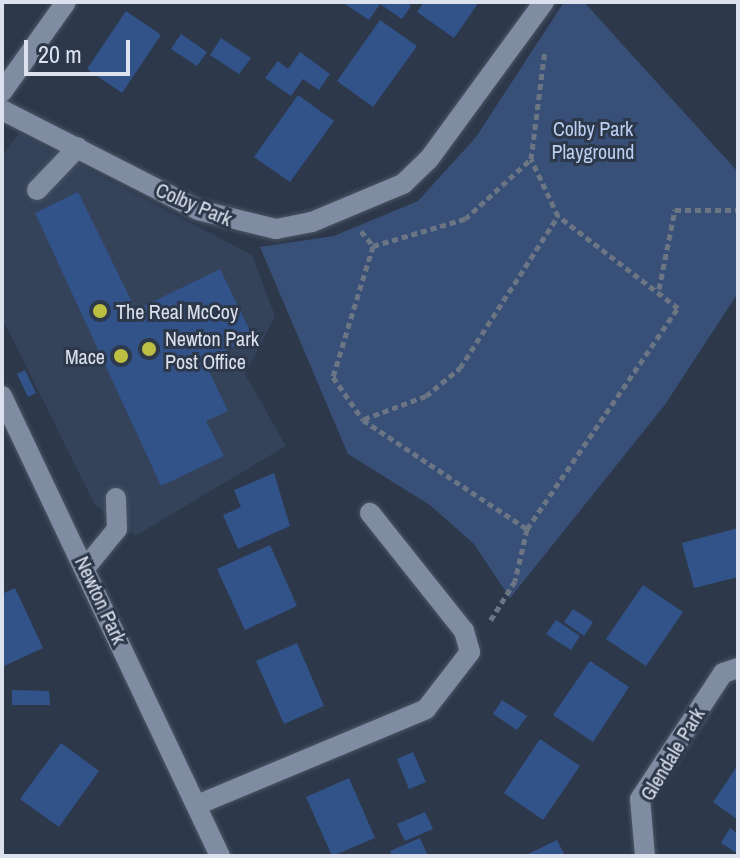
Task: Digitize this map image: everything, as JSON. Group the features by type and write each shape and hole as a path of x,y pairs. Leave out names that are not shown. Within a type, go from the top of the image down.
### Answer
{"street":[{"path":"2,92 66,2"},
{"name":"Colby Park","path":"2,110 235,223 276,229 350,210 403,184 429,159 544,2"},
{"path":"37,190 78,147"},
{"name":"Newton Park","path":"2,396 7,419 86,567 220,856"},
{"path":"86,567 117,529 116,498"},
{"path":"197,805 426,709 470,652 464,631 370,513"},
{"name":"Glendale Park","path":"645,856 640,799 723,673 738,668"}],"path":[{"path":"470,652 515,581 527,529 678,308 659,289 558,216 531,159 546,40 528,26"},
{"path":"373,246 465,219 531,159"},
{"path":"350,210 373,246 333,377 363,420 527,529"},
{"path":"659,289 675,210 738,210"},
{"path":"363,420 426,396 460,368 558,216"}],"shaded area":[{"path":"19,133 252,255 275,316 245,374 286,446 135,536 95,505 2,318 2,157"}],"green space":[{"name":"Colby Park Playground","path":"564,2 584,2 738,172 738,293 664,406 510,598 474,544 430,505 348,454 260,247 334,236 418,201 476,137"}],"building":[{"path":"342,2 406,2 411,6 402,19 380,4 369,20"},
{"path":"424,2 479,2 454,38 417,12"},
{"path":"126,11 161,35 122,93 87,69"},
{"path":"380,20 417,46 373,107 337,81"},
{"path":"181,34 207,52 197,66 171,49"},
{"path":"221,38 251,58 239,74 210,55"},
{"path":"300,52 330,74 319,90 303,79 291,96 265,78 278,61 288,69"},
{"path":"298,95 334,121 290,182 254,157"},
{"path":"78,192 136,310 220,269 253,337 204,361 228,411 206,421 224,456 161,486 35,213"},
{"path":"25,370 36,393 28,397 17,374"},
{"path":"274,473 290,526 238,549 223,515 241,507 234,490"},
{"path":"738,528 738,577 694,588 682,543"},
{"path":"270,545 297,606 245,630 217,569"},
{"path":"643,585 683,612 646,666 606,639"},
{"path":"15,588 43,648 2,667 2,594"},
{"path":"573,609 593,622 584,636 564,622"},
{"path":"556,620 580,636 571,650 546,634"},
{"path":"297,643 324,706 284,724 256,661"},
{"path":"590,661 629,687 593,742 553,715"},
{"path":"12,690 49,691 50,705 12,705"},
{"path":"502,700 527,716 517,730 493,714"},
{"path":"540,739 580,766 543,820 504,793"},
{"path":"61,743 99,771 59,827 20,799"},
{"path":"413,752 426,782 409,789 397,759"},
{"path":"738,765 738,820 713,802"},
{"path":"349,778 375,838 332,856 306,797"},
{"path":"425,812 433,829 405,841 397,824"},
{"path":"730,828 738,834 738,854 721,843"},
{"path":"420,838 427,854 392,856 390,851"},
{"path":"557,840 565,856 524,856"}],"place":[{"name":"The Real McCoy","path":"100,311"},
{"name":"Newton Park Post Office","path":"149,349"},
{"name":"Mace","path":"121,356"}]}
